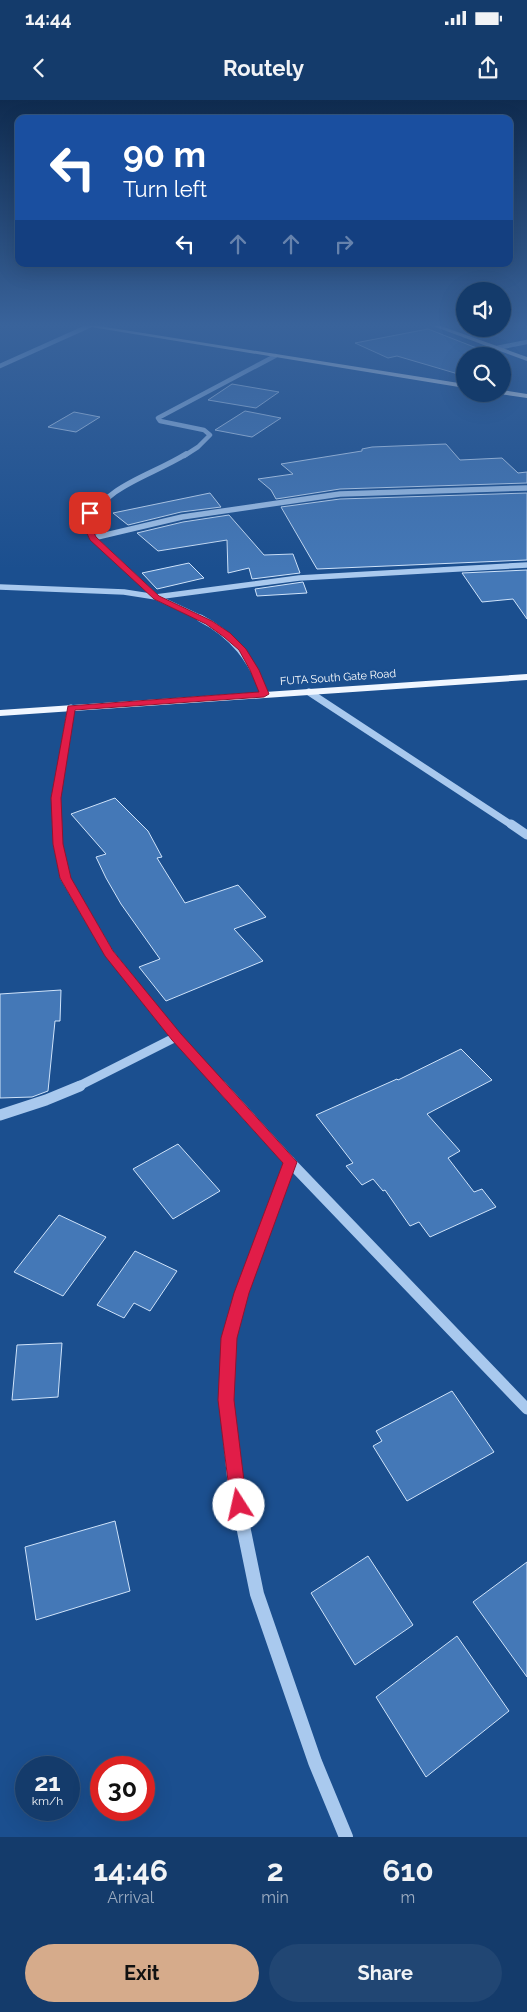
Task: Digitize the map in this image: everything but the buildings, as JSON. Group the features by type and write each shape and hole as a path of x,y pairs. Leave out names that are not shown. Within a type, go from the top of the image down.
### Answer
{"main road":[{"name":"FUTA South Gate Road","path":"0,713 527,677"}],"street":[{"path":"156,597 93,538 86,525 90,513 102,499 196,448 210,435 204,430 160,421 158,418 179,407"},
{"path":"93,538 182,516 340,494 527,488"},
{"path":"156,597 290,579 527,565"},
{"path":"0,587 124,592 156,597 209,622 227,635 242,649 255,670 264,694"},
{"path":"309,692 527,836"},
{"path":"71,708 56,798 58,844 65,878 109,953 176,1037 290,1162 527,1409"},
{"path":"0,1115 32,1107 94,1081 176,1037"},
{"path":"290,1162 242,1293 229,1338 226,1400 236,1487 256,1594 315,1762 346,1837"}],"route":[{"path":"90,513 86,525 93,538 156,597 209,622 242,649 255,670 264,694 71,708 60,764 56,798 58,844 65,878 109,953 176,1037 290,1162 242,1293 229,1338 226,1400 239,1505"}]}
